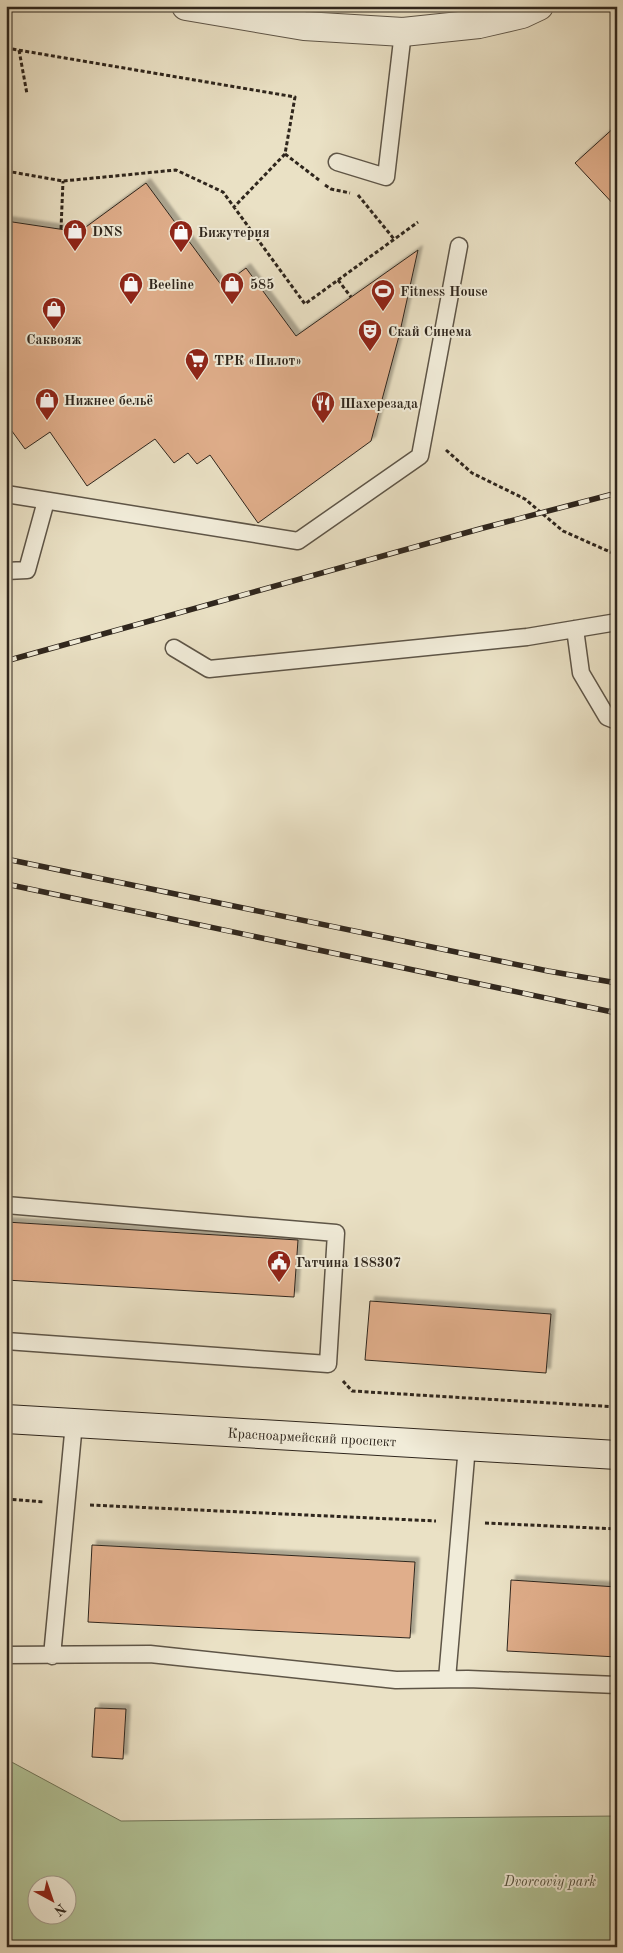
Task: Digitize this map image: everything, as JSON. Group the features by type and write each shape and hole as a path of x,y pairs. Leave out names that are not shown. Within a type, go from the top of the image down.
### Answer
{"main road":[{"path":"186,6 304,26 403,32 479,24 522,14 539,6"},
{"name":"Красноармейский проспект","path":"6,1419 617,1455"}],"lane":[{"path":"337,162 386,177 403,32"},
{"path":"6,494 298,541 420,456 459,246"},
{"path":"6,571 27,570 46,501"},
{"path":"174,648 209,668 527,637 617,622"},
{"path":"575,629 581,673 607,717 617,721"},
{"path":"6,1205 336,1233 328,1364 6,1341"},
{"path":"52,1656 74,1423"},
{"path":"447,1679 467,1446"},
{"path":"6,1655 150,1654 396,1680 447,1679 617,1685"}],"path":[{"path":"6,48 295,98 285,154 234,207"},
{"path":"19,50 27,94"},
{"path":"285,154 331,189 361,196 394,239"},
{"path":"6,171 63,181 176,170 223,192 305,304 418,222"},
{"path":"61,229 63,181"},
{"path":"338,280 351,297"},
{"path":"425,432 472,473 525,499 563,531 617,555"},
{"path":"328,1364 352,1392 617,1408"},
{"path":"6,1499 617,1529"}],"green space":[{"name":"Dvorcoviy park","path":"6,1759 121,1821 617,1816 617,1947 6,1947"}],"building":[{"path":"617,125 617,208 575,163"},
{"name":"ТРК «Пилот»","path":"146,183 222,286 246,268 296,336 418,250 399,336 371,441 258,523 210,455 197,464 188,453 174,463 155,439 87,486 50,432 25,449 6,423 6,221 79,232"},
{"path":"6,1222 298,1240 294,1297 6,1280"},
{"path":"370,1301 551,1314 546,1373 365,1360"},
{"path":"92,1545 415,1562 410,1638 88,1622"},
{"path":"511,1580 617,1587 617,1657 507,1651"},
{"path":"95,1708 126,1709 123,1759 92,1757"}],"railway":[{"path":"6,661 483,528 617,493"},
{"path":"6,859 548,971 617,983"},
{"path":"6,884 617,1013"}],"place":[{"name":"DNS","path":"75,252"},
{"name":"Бижутерия","path":"181,253"},
{"name":"Beeline","path":"131,305"},
{"name":"585","path":"232,305"},
{"name":"Fitness House","path":"383,312"},
{"name":"Саквояж","path":"54,330"},
{"name":"Скай Синема","path":"370,352"},
{"name":"ТРК «Пилот»","path":"197,381"},
{"name":"Нижнее бельё","path":"47,421"},
{"name":"Шахерезада","path":"323,424"},
{"name":"Гатчина 188307","path":"279,1283"}]}
